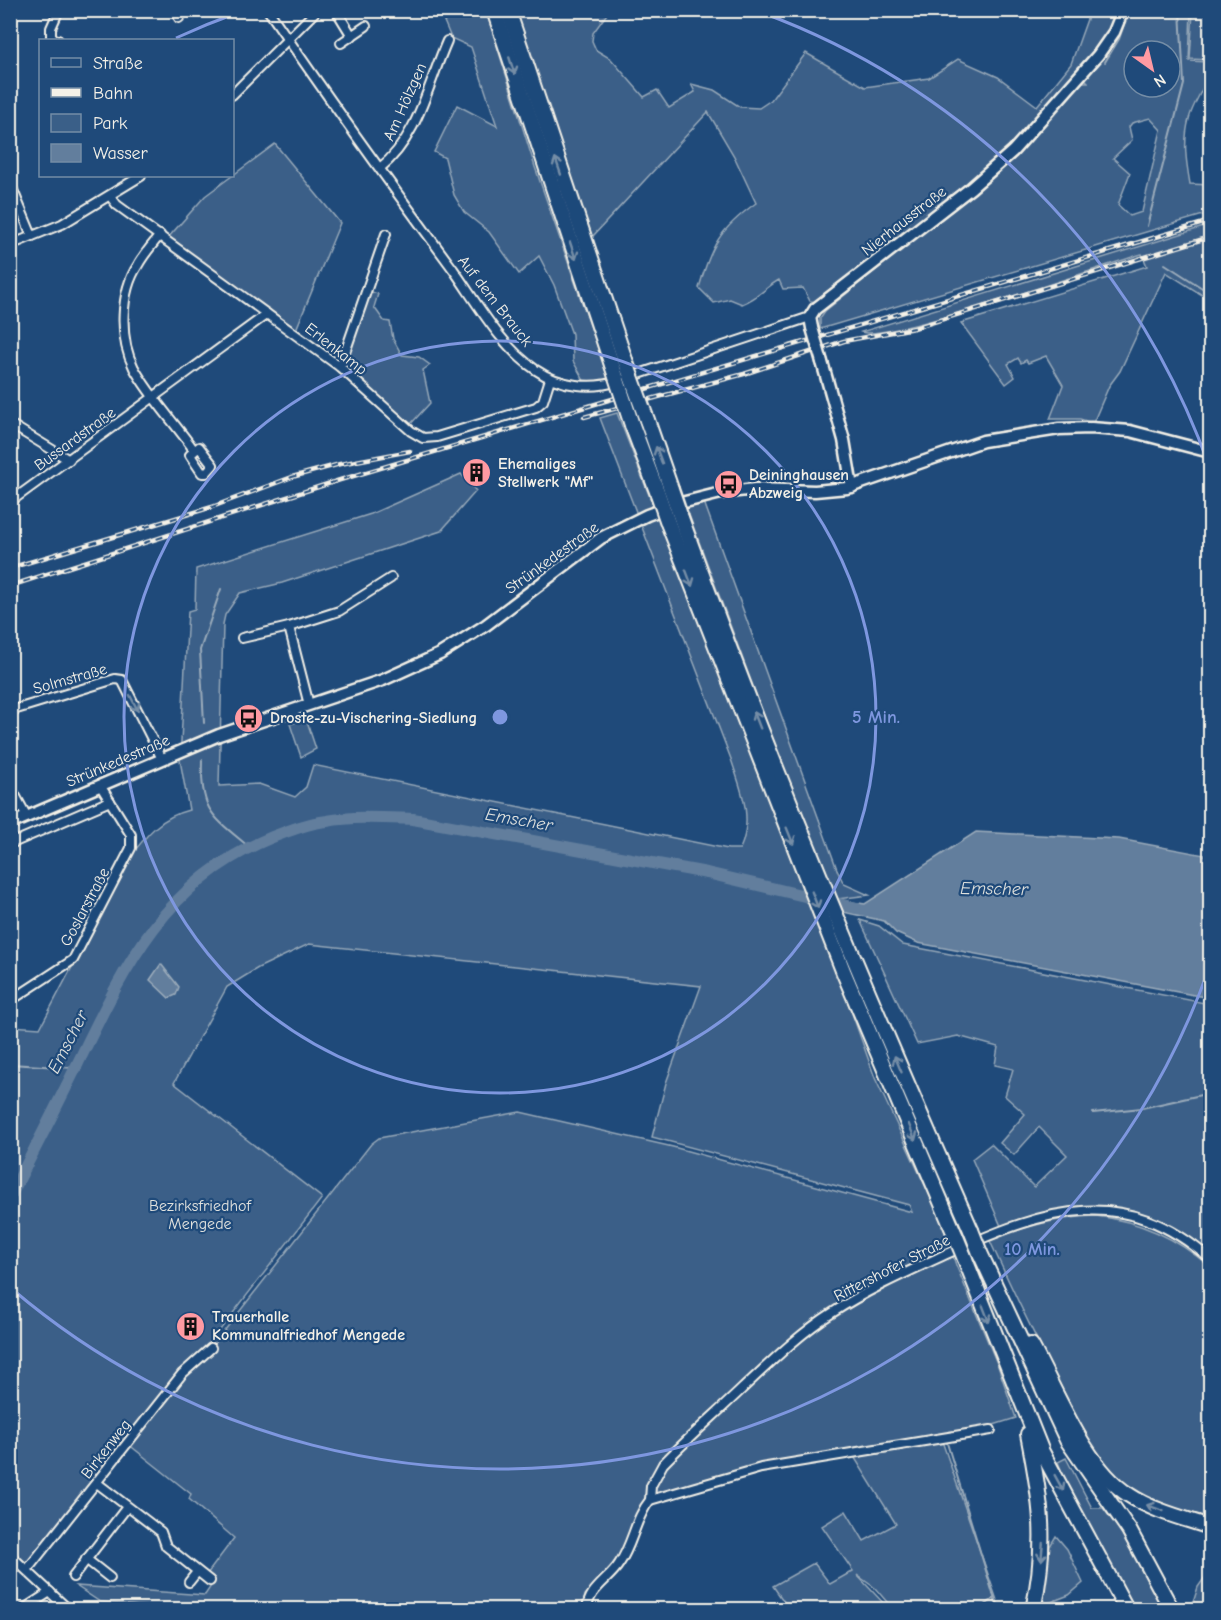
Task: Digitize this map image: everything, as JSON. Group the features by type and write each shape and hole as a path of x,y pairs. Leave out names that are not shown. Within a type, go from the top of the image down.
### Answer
{"highway":[{"path":"494,10 618,362 647,420 664,491"},
{"path":"507,10 618,362 633,425 664,491 784,806 801,864 965,1259 1024,1411 1042,1452 1127,1610"},
{"path":"784,806 817,867 844,937 980,1252 1067,1440 1129,1530 1172,1610"},
{"path":"992,1279 1083,1442 1108,1478 1137,1501 1210,1527"},
{"path":"1024,1411 1040,1489 1043,1520 1041,1569 1033,1610"}],"main road":[{"name":"Nierhausstraße","path":"811,322 822,303 971,188 1013,151 1098,55 1114,32 1123,10"},
{"path":"811,322 844,440 852,487"},
{"name":"Strünkedestraße","path":"10,824 219,735 383,680 440,654 486,626 601,538 647,515 677,504 728,492 755,489 815,491 852,487 983,441 1059,429 1091,428 1130,431 1161,437 1210,452"}],"street":[{"path":"54,39 51,38 51,28 59,10"},
{"path":"179,18 185,10"},
{"name":"Auf dem Brauck","path":"268,10 502,336 523,360 550,379 572,385 610,384 811,322"},
{"path":"234,93 289,41 317,10"},
{"path":"336,10 352,36"},
{"path":"341,43 366,26"},
{"name":"Am Hölzgen","path":"380,168 396,156 407,139 447,41"},
{"path":"10,245 62,224 139,177"},
{"path":"10,183 32,236"},
{"name":"Erlenkamp","path":"110,196 117,205 340,367 411,431 430,438 536,407 543,401 550,379"},
{"path":"340,367 386,234"},
{"path":"160,235 133,275 124,322 125,336 134,368 194,450"},
{"name":"Bussardstraße","path":"10,502 267,314"},
{"path":"10,424 69,460"},
{"path":"242,638 289,627 339,610 391,578"},
{"path":"289,627 309,705"},
{"name":"Solmstraße","path":"10,711 115,679 122,680 162,759"},
{"name":"Goslarstraße","path":"10,1001 73,960 131,848 131,835 100,785"},
{"path":"10,786 27,817"},
{"path":"10,844 110,801"},
{"name":"Rittershofer Straße","path":"587,1610 589,1598 622,1560 643,1509 650,1500 651,1486 663,1464 812,1326 872,1289 999,1231 1050,1214 1074,1210 1101,1211 1157,1224 1183,1236 1210,1258"},
{"name":"Birkenweg","path":"27,1570 182,1374 211,1348"},
{"path":"650,1500 761,1468 991,1430"},
{"path":"97,1483 161,1533 166,1546 210,1581"},
{"path":"73,1577 127,1507"},
{"path":"10,1555 69,1610"},
{"path":"86,1559 110,1578"},
{"path":"189,1582 197,1572"},
{"path":"22,1610 50,1592"}],"green space":[{"path":"433,11 486,11 535,167 610,383 587,386 573,361 572,334 554,285 539,256 519,274 489,232 464,212 454,195 445,158 434,152 457,105 497,126 471,47 451,38 441,14"},
{"path":"516,11 609,11 593,33 592,41 596,50 611,59 644,97 657,90 669,108 695,92 691,84 714,90 740,107 759,108 771,100 806,53 865,87 929,78 958,59 998,77 1037,106 1071,64 1090,11 1191,11 1189,61 1210,62 1208,76 1187,127 1186,159 1190,184 1210,185 1210,213 820,329 820,318 825,311 988,180 1081,82 1088,82 1079,73 1000,160 816,302 810,301 803,288 783,289 779,280 742,304 730,299 714,303 699,288 718,239 734,221 756,203 734,156 708,112 592,237 576,196","holes":["1150,118 1161,130 1142,212 1130,216 1118,205 1130,173 1113,158 1132,140 1129,127 1132,123"]},
{"path":"1193,11 1210,11 1210,60 1190,59"},
{"path":"275,144 340,223 295,332 167,239 205,196 231,177 234,177 234,174"},
{"path":"1210,225 1210,300 1166,272 1093,423 1080,419 1050,419 1063,385 1046,356 1028,363 1026,360 1021,363 1018,358 1008,364 1015,377 1006,384 961,323 1147,266 1142,254 951,315 879,332 861,332"},
{"path":"368,291 378,294 374,307 384,321 390,322 393,339 402,355 419,357 430,365 423,370 430,403 408,427 340,367"},
{"name":"Bezirksfriedhof Mengede","path":"617,413 805,895 766,887 806,897 837,971 875,1078 941,1220 956,1265 998,1366 1016,1418 942,1441 1000,1609 893,1609 875,1588 857,1575 889,1609 789,1609 773,1586 814,1563 830,1584 853,1571 822,1526 846,1511 864,1541 896,1524 850,1450 700,1482 644,1500 620,1557 585,1595 582,1609 180,1610 100,1602 76,1586 205,1595 215,1580 207,1574 234,1538 189,1499 191,1494 128,1444 28,1564 11,1549 11,1026 40,1028 130,857 155,828 170,817 189,810 180,760 188,611 195,609 196,569 371,514 461,474 476,491 441,531 282,583 240,593 225,615 223,624 219,786 259,784 295,797 306,787 313,765 728,849 740,849 744,838 746,815 739,782 600,418","holes":["309,944 701,986 666,1083 652,1137 909,1205 912,1212 673,1147 520,1112 379,1138 371,1144 192,1372 210,1343 322,1198 174,1083 227,987 258,968"]},
{"path":"704,502 838,872 844,884 869,895 837,899 787,777 686,507"},
{"path":"306,719 316,749 301,757 290,724"},
{"path":"860,920 879,926 903,945 1210,1004 1210,1252 1160,1220 1110,1207 1057,1210 1001,1226 972,1159 991,1144 1034,1187 1067,1155 1039,1127 1014,1155 1000,1143 1025,1114 1005,1096 1013,1069 995,1065 998,1047 958,1036 917,1044"},
{"path":"1096,1216 1128,1222 1158,1232 1185,1248 1210,1267 1210,1519 1168,1506 1139,1493 1119,1478 1100,1457 1036,1337 990,1241 1042,1223"},
{"path":"1066,1458 1092,1508 1103,1508 1119,1529 1166,1609 1133,1609 1066,1482 1058,1462"},
{"path":"1056,1536 1067,1549 1083,1583 1069,1595 1046,1604 1043,1597 1050,1546"},
{"path":"1210,1570 1210,1609 1191,1609 1198,1587"}],"water":[{"path":"976,832 1119,839 1210,856 1210,998 918,943 896,933 884,921 844,912 839,900 865,904"},
{"path":"161,964 179,987 176,995 169,998 150,980"}],"waterway":[{"path":"1105,62 1119,39 1129,10"},
{"path":"1147,226 1184,84 1180,10"},
{"path":"1165,264 1210,293"},
{"path":"204,723 200,650 221,589"},
{"path":"202,760 203,791 206,802 217,819 249,847"},
{"name":"Emscher","path":"10,1197 113,993 131,961 152,931 175,903 202,878 233,856 270,838 305,825 348,818 413,819 707,873 856,908"},
{"path":"10,1064 75,1068"},
{"path":"1093,1113 1142,1108 1210,1093"},
{"path":"947,1443 998,1610"},
{"path":"978,1610 995,1598"}],"railway":[{"path":"10,586 340,480 1210,221"},
{"path":"584,417 744,374 844,341 914,328 1210,237"},
{"path":"10,568 212,507 292,477 340,464 410,451"}],"place":[{"name":"Ehemaliges Stellwerk \"Mf\"","path":"477,473"},
{"name":"Deininghausen Abzweig","path":"728,484"},
{"name":"Droste-zu-Vischering-Siedlung","path":"249,718"},
{"name":"Trauerhalle Kommunalfriedhof Mengede","path":"191,1326"}]}
